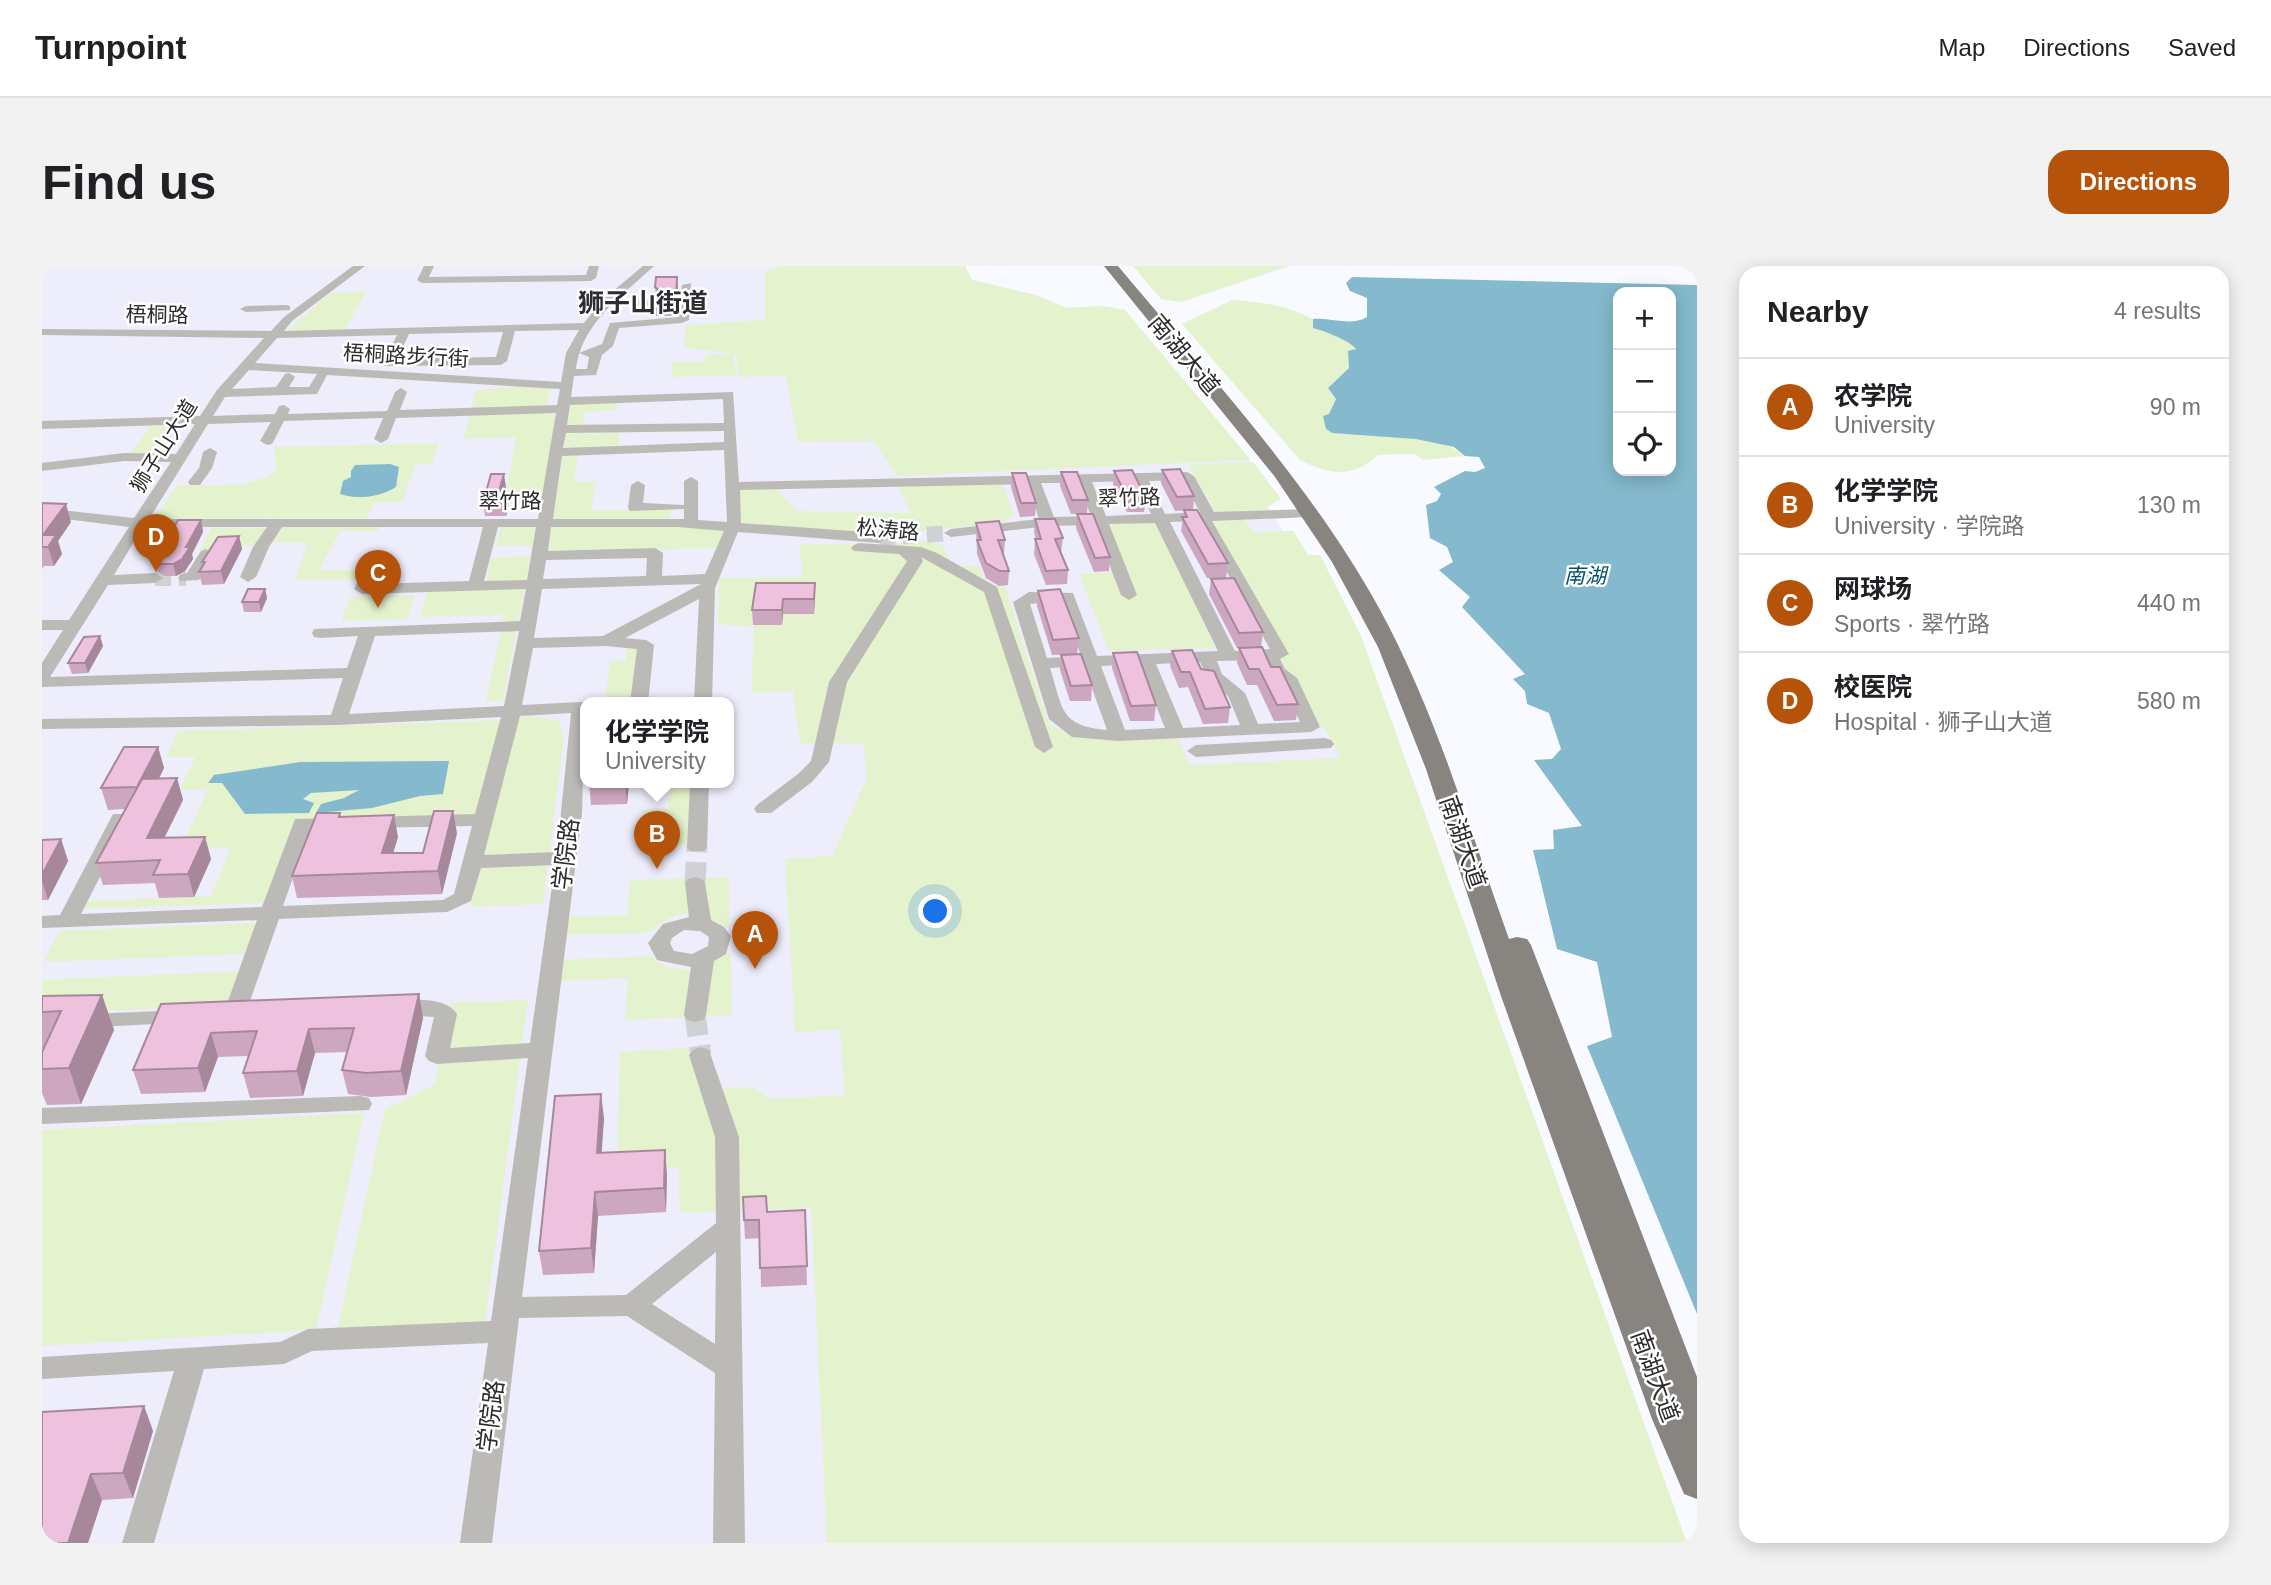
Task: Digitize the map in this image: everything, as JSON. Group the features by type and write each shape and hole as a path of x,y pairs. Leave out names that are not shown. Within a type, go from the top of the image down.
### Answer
{"main road":[{"name":"南湖大道","path":"1111,266 1279,469 1310,513 1367,605 1398,667 1453,810 1494,934 1670,1419 1697,1483"},
{"name":"南湖大道","path":"1119,266 1161,320 1275,451 1322,513 1381,607 1442,736 1697,1425"}],"street":[{"name":"狮子山大道","path":"42,676 207,420 221,393 244,366 257,335 286,308 348,266"},
{"name":"狮子山大道","path":"252,348 360,266"},
{"path":"429,266 422,280 591,278 594,266"},
{"path":"452,279 459,266"},
{"path":"486,279 492,266"},
{"path":"521,280 526,266"},
{"path":"554,279 558,266"},
{"path":"42,922 447,906 464,897 481,820 513,709 572,353 584,326 605,303 649,266"},
{"path":"572,353 596,353 607,346 614,325 674,322 685,318 687,285"},
{"path":"631,318 636,290 641,289"},
{"path":"605,303 654,303"},
{"path":"246,309 286,308"},
{"name":"梧桐路","path":"42,332 257,335 584,326"},
{"path":"405,331 389,363 459,362 499,371 510,328"},
{"path":"223,346 252,348"},
{"path":"565,392 592,372 596,353"},
{"path":"448,377 459,362"},
{"name":"梧桐路步行街","path":"244,366 448,377 499,371 565,392"},
{"path":"221,393 313,391 322,376"},
{"path":"267,441 279,418 289,377"},
{"path":"381,439 401,392"},
{"path":"42,425 390,414 565,392 621,399 729,395 734,525 709,584 702,697"},
{"path":"618,428 621,399"},
{"path":"695,426 695,447"},
{"path":"660,427 660,448"},
{"path":"559,429 731,427"},
{"path":"555,452 731,446"},
{"path":"42,467 124,457 179,463 208,459 195,482"},
{"path":"733,486 1187,476 1206,517 1281,654 1041,663"},
{"path":"1140,477 1229,656"},
{"path":"1084,479 1129,595"},
{"path":"1032,480 1048,522"},
{"path":"684,483 684,523 678,507 684,483"},
{"path":"638,485 635,508 678,507"},
{"path":"42,513 69,512 119,522 153,535"},
{"name":"翠竹路","path":"962,551 954,533 1048,522 1310,513"},
{"path":"475,587 492,522"},
{"path":"248,577 261,547 278,523"},
{"name":"翠竹路","path":"137,529 278,523 684,523 879,538"},
{"name":"松涛路","path":"734,525 847,548 916,550 932,556 991,590 1044,747"},
{"path":"764,808 805,778 820,762 838,682 915,561 912,555 901,549"},
{"path":"539,556 655,553 654,576"},
{"path":"186,578 193,577 206,554"},
{"path":"616,577 618,554"},
{"path":"577,578 580,555"},
{"path":"370,571 362,589 709,584"},
{"path":"104,580 155,579"},
{"path":"606,641 709,584"},
{"path":"1195,586 1242,585"},
{"path":"1118,736 1067,596 1029,597 1021,602 1058,719 1078,733 1118,736 1311,727 1288,678 1278,672 1269,654"},
{"path":"42,625 75,625"},
{"path":"338,720 368,631"},
{"path":"320,632 527,634 646,645 640,697"},
{"path":"1206,657 1215,677 1236,692 1251,730"},
{"path":"1145,659 1176,733"},
{"path":"42,682 354,673"},
{"name":"学院路","path":"42,724 338,720 580,707"},
{"path":"1275,729 1284,746"},
{"path":"1226,731 1235,748"},
{"name":"学院路","path":"476,1543 580,732"},
{"path":"1196,751 1325,744"},
{"path":"697,847 700,788"},
{"path":"66,921 120,818"},
{"path":"234,1015 302,823 481,820"},
{"path":"471,862 565,859"},
{"path":"695,883 701,924"},
{"path":"701,924 716,931 720,936 718,949 703,958 673,958 665,955 659,943 661,937 673,927 701,924"},
{"path":"695,1014 703,958"},
{"path":"367,1010 433,1008 446,1014 437,1056 539,1051"},
{"path":"42,1023 260,1014"},
{"path":"701,1055 727,1137 729,1543"},
{"path":"42,1116 360,1104"},
{"path":"42,1368 284,1353 308,1340 632,1305 729,1227"},
{"path":"632,1305 729,1368"},
{"path":"138,1543 192,1360"}],"shaded area":[{"path":"42,266 965,266 972,280 1037,295 1067,308 1102,306 1125,310 1281,499 1267,507 1283,531 1293,531 1308,555 1320,555 1361,636 1687,1543 42,1543"}],"green space":[{"path":"780,266 965,266 972,280 1035,295 1067,308 1102,306 1125,310 1251,460 897,476 873,441 798,442 786,376 738,377 736,354 684,347 686,325 765,320 765,272"},
{"path":"1133,266 1289,266 1181,302 1161,299"},
{"path":"367,291 344,330 287,331 330,293"},
{"path":"1232,300 1294,310 1313,319 1313,328 1342,339 1356,349 1349,368 1328,388 1336,399 1326,429 1332,433 1420,439 1453,448 1465,456 1424,460 1414,454 1378,455 1359,468 1340,472 1320,468 1299,459 1182,324"},
{"path":"733,354 736,375 672,377 671,362 705,361 705,355"},
{"path":"542,385 550,389 546,407 557,417 545,501 504,503 516,437 464,439 476,390"},
{"path":"617,401 615,410 584,412 583,434 619,433 619,448 579,449 574,482 596,482 591,511 671,509 670,520 553,520 571,402"},
{"path":"175,425 154,454 130,454 151,426"},
{"path":"439,443 432,464 415,465 402,502 373,503 367,518 155,519 177,485 230,485 256,481 267,476 277,469 274,447"},
{"path":"1253,462 1281,499 1267,506 1270,511 1216,513 1188,465"},
{"path":"1001,481 1014,515 1003,522 915,532 857,535 734,521 734,488 776,488 796,511 911,513 897,484"},
{"path":"1156,519 1215,648 1109,651 1079,574 1127,571 1107,521"},
{"path":"1244,519 1253,532 1293,531 1308,555 1320,555 1361,636 1687,1543 827,1543 811,1208 680,1213 678,1167 617,1169 620,1052 698,1047 699,1090 752,1087 772,1099 845,1095 840,1030 795,1032 785,859 832,856 867,778 863,743 800,744 793,691 751,693 754,627 718,624 719,578 803,577 799,544 876,545 927,541 942,545 953,566 979,566 988,587 1005,586 1049,724 1068,734 1176,735 1190,765 1341,758 1324,727 1316,725 1274,656 1289,655 1210,522"},
{"path":"501,524 540,525 536,545 496,546"},
{"path":"552,525 727,528 720,548 547,552"},
{"path":"279,527 379,527 378,531 340,531 319,570 360,570 357,580 296,580 307,543 266,543"},
{"path":"211,528 268,528 255,545 200,550"},
{"path":"531,556 526,582 486,583 491,558"},
{"path":"525,587 503,701 486,701 504,615 420,617 428,590"},
{"path":"415,595 407,619 341,621 350,597"},
{"path":"626,646 638,648 633,697 606,697 610,661 626,660"},
{"path":"528,716 558,720 564,737 543,904 470,907 492,817 298,820 268,903 84,909 88,901 211,896 231,847 181,848 208,789 180,790 195,757 166,757 178,731 509,720"},
{"path":"670,788 694,788 692,845 641,847 644,810 668,809"},
{"path":"729,877 729,928 702,917 683,914 651,931 563,935 566,917 627,915 630,880"},
{"path":"257,923 246,954 44,962 59,931"},
{"path":"725,953 731,953 732,1015 625,1020 628,978 560,981 563,960 651,956 665,967 690,970 707,966"},
{"path":"241,971 228,1006 42,1013 42,980"},
{"path":"528,1000 485,1322 337,1331 385,1109 435,1084 450,1003"},
{"path":"364,1113 316,1330 42,1346 42,1130"}],"water":[{"name":"南湖","path":"1352,277 1697,285 1697,1314 1587,1046 1612,1037 1597,962 1557,949 1533,850 1554,849 1553,830 1582,826 1534,760 1552,759 1561,749 1549,713 1527,704 1525,691 1513,679 1525,674 1462,607 1470,597 1439,570 1453,562 1447,547 1430,538 1426,505 1437,501 1441,494 1434,487 1465,471 1475,472 1485,468 1479,457 1465,456 1454,447 1416,439 1332,433 1326,429 1323,416 1329,414 1336,399 1328,388 1349,368 1348,351 1356,349 1342,339 1313,328 1313,319 1354,321 1367,317 1367,298 1350,291 1346,283"},
{"path":"390,464 399,467 396,487 369,496 340,494 343,481 351,477 355,465"},
{"path":"449,761 443,794 420,796 372,808 316,813 321,804 344,798 359,790 311,793 303,799 314,803 309,813 245,814 222,783 208,783 214,775 300,762"}],"building":[{"path":"656,277 677,277 676,303 654,305 654,297 662,293 655,287"},
{"path":"1180,469 1194,496 1177,497 1162,470"},
{"path":"1132,470 1146,498 1128,499 1114,471"},
{"path":"1061,472 1077,472 1088,500 1072,500"},
{"path":"1012,473 1026,473 1036,503 1021,503"},
{"path":"491,474 504,474 499,491 507,491 504,503 483,503"},
{"path":"42,503 66,504 43,535 56,535 48,547 42,547"},
{"path":"1184,510 1197,510 1228,563 1208,564 1182,517 1187,517"},
{"path":"1077,514 1093,514 1110,557 1095,558"},
{"path":"1035,519 1055,519 1063,538 1055,539 1068,570 1046,571 1035,539 1041,539"},
{"path":"178,520 201,520 182,559 173,564 162,564 155,560"},
{"path":"999,521 1005,540 998,540 1009,571 1000,571 986,563 977,540 981,540 976,523"},
{"path":"239,536 221,571 199,572 205,562 202,562 218,537"},
{"path":"1234,578 1263,632 1239,633 1211,579"},
{"path":"756,583 815,583 814,599 783,599 782,610 752,610"},
{"path":"248,589 265,589 259,602 242,602"},
{"path":"1060,589 1079,638 1053,640 1038,591"},
{"path":"100,636 85,663 68,663 84,637"},
{"path":"1262,647 1271,667 1280,667 1298,704 1277,705 1259,669 1249,669 1239,648"},
{"path":"1192,650 1201,669 1214,671 1230,707 1205,709 1190,672 1181,672 1172,651"},
{"path":"1137,652 1156,705 1131,706 1113,653"},
{"path":"1081,654 1092,685 1071,686 1061,655"},
{"path":"124,747 158,747 137,787 101,788"},
{"path":"177,778 147,838 205,837 188,874 153,875 160,860 96,863 142,779"},
{"path":"434,811 453,811 438,871 292,876 317,813 340,813 339,817 394,815 382,853 423,853"},
{"path":"61,839 42,875 42,840"},
{"path":"419,994 401,1071 366,1073 342,1070 354,1028 309,1029 297,1071 243,1073 257,1031 211,1033 198,1068 133,1070 161,1004"},
{"path":"102,995 69,1068 42,1069 42,1052 61,1011 42,1012 42,996"},
{"path":"601,1094 597,1153 665,1150 664,1188 595,1192 591,1248 539,1251 555,1096"},
{"path":"766,1196 767,1212 805,1210 807,1266 760,1268 759,1220 744,1220 743,1197"},
{"path":"144,1406 123,1473 91,1474 68,1543 42,1543 42,1412"}],"tunnel":[{"path":"879,538 951,533"},
{"path":"155,578 186,578"},
{"path":"695,883 697,847"},
{"path":"695,1015 701,1055"}],"place":[{"name":"校医院","path":"156,572"},
{"name":"网球场","path":"378,608"},
{"name":"化学学院","path":"657,869"},
{"name":"农学院","path":"755,969"}],"district":[{"name":"狮子山街道","path":"643,303"}]}
